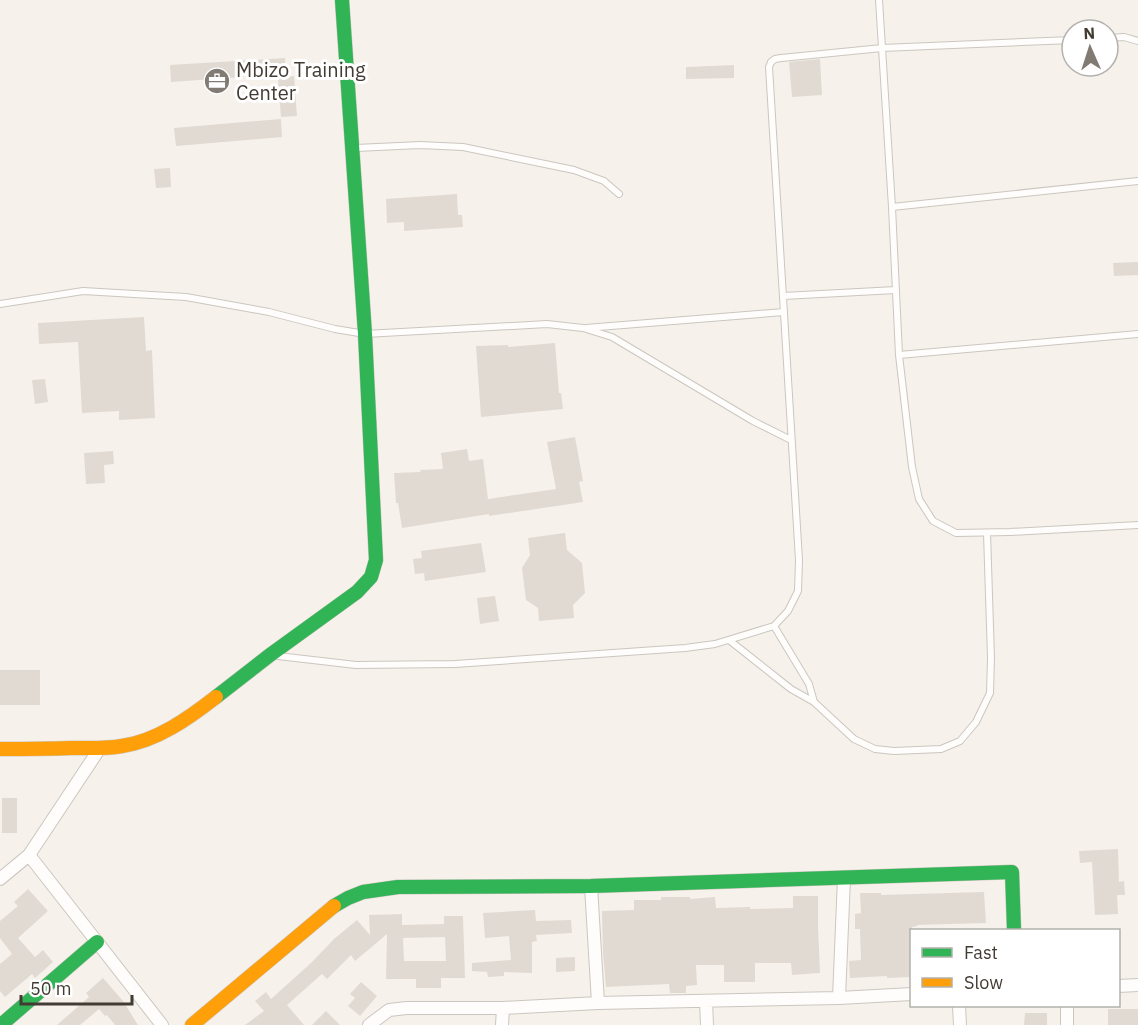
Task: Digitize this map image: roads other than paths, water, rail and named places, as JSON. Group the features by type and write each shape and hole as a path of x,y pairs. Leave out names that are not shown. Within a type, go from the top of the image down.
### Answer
{"street":[{"path":"0,749 100,748 123,746 147,739 196,712 357,591 371,577 376,560 365,334 342,0"},
{"path":"0,879 29,855 100,748"},
{"path":"29,855 162,1025"},
{"path":"192,1025 331,908 346,897 367,890 398,887 591,886 1012,872 1014,929"},
{"path":"839,998 844,878"},
{"path":"591,886 598,1003"},
{"path":"1,1025 97,942"},
{"path":"1120,986 1138,985"},
{"path":"369,1025 389,1010 407,1008 503,1008 910,994"},
{"path":"706,1001 707,1025"},
{"path":"959,1007 960,1025"},
{"path":"1067,1007 1067,1025"},
{"path":"502,1025 503,1008"}],"lane":[{"path":"879,0 899,355 912,467 919,499 933,521 956,533 1138,525"},
{"path":"1120,37 1138,40"},
{"path":"270,655 356,665 455,664 685,648 715,644 774,626 788,611 798,591 799,560 769,67 771,62 781,58 882,48 1060,41"},
{"path":"352,149 420,145 463,147 574,170 603,181 619,194"},
{"path":"892,207 1138,181"},
{"path":"783,296 896,290"},
{"path":"0,304 84,291 186,297 269,312 335,329 365,334 547,324 583,328 784,312"},
{"path":"583,328 612,337 753,421 791,440"},
{"path":"899,355 1138,334"},
{"path":"729,640 791,689 814,702 854,739 875,749 894,751 941,748 960,741 976,722 990,693 987,532"},
{"path":"774,626 809,684 814,702"}],"place":[{"name":"Mbizo Training Center","path":"217,81"}]}
